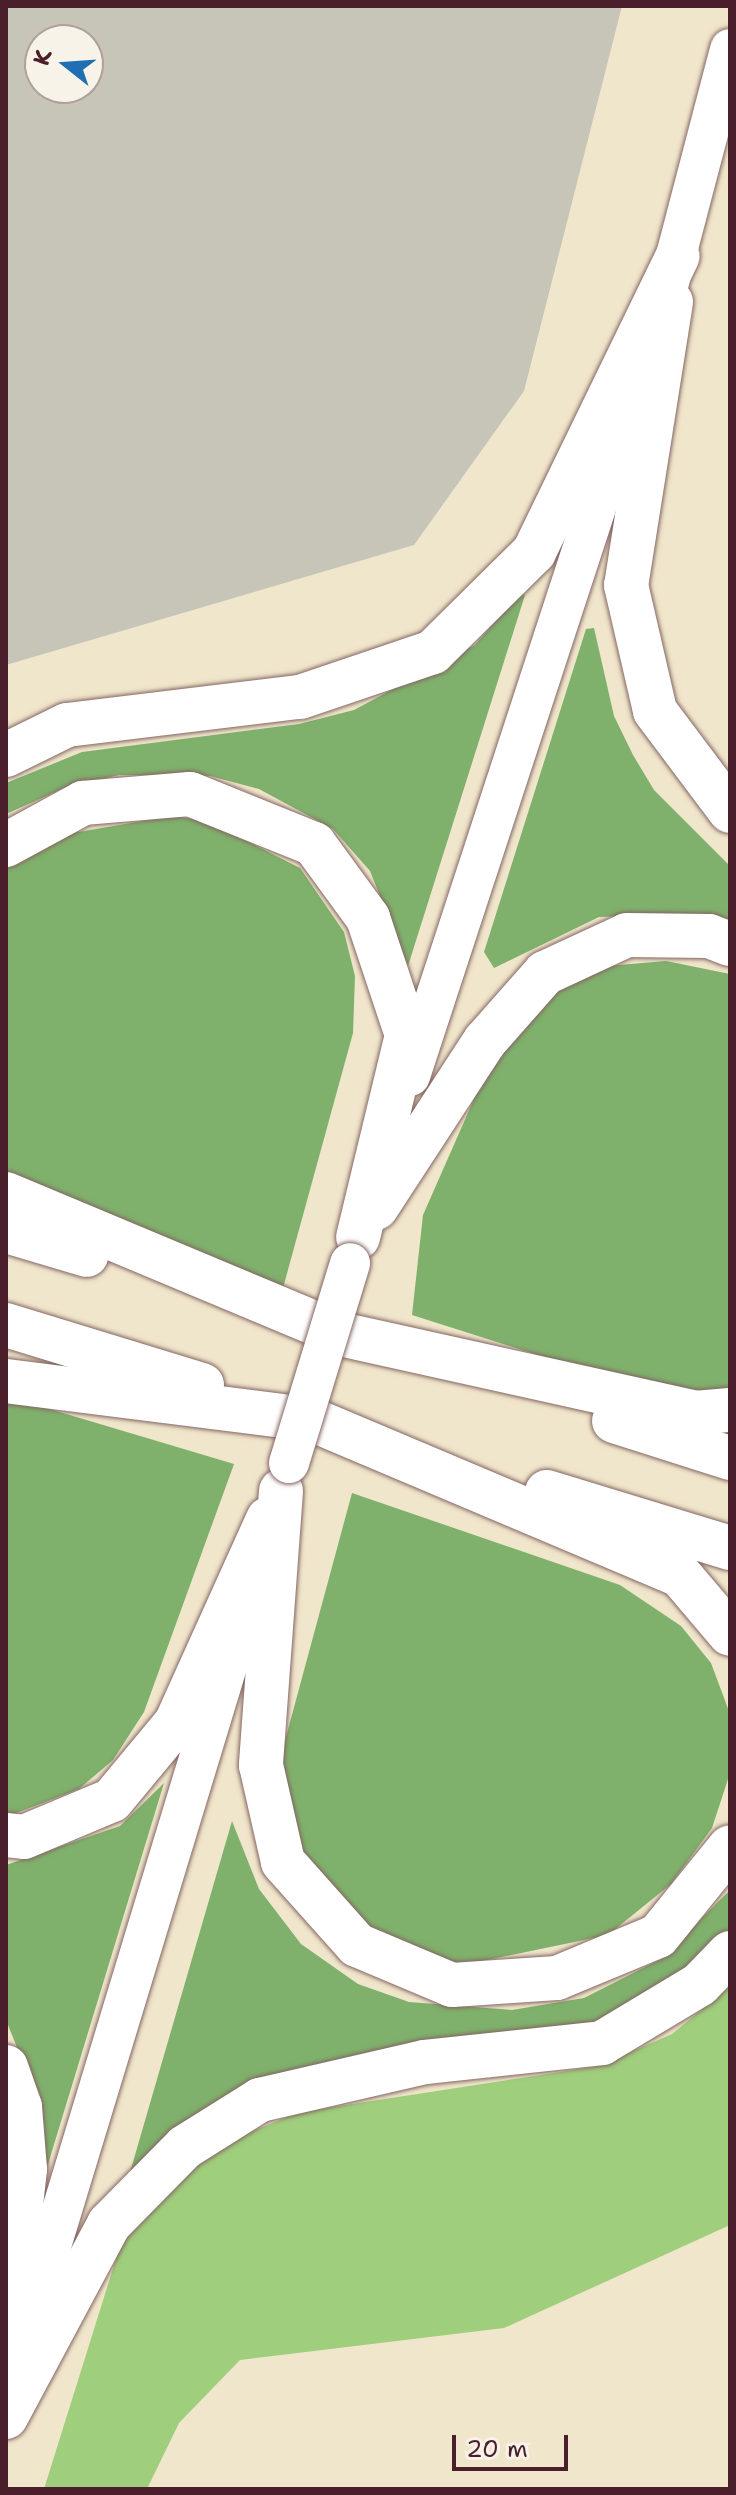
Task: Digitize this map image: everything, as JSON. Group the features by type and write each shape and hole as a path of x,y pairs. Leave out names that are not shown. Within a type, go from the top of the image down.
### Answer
{"highway":[{"path":"6,755 67,725 300,697 433,652 534,552 678,256"},
{"path":"678,256 626,585 655,711 730,811"},
{"path":"6,845 83,803 190,794 314,844 368,918 407,1035 354,1250"},
{"path":"354,1250 485,1041 545,973 627,935 709,936 730,944"},
{"path":"6,1194 340,1334 695,1413 730,1410"},
{"path":"6,1231 730,1458"},
{"path":"6,1325 730,1548"},
{"path":"6,1381 313,1420 680,1575 730,1634"},
{"path":"6,1835 24,1837 112,1800 176,1723 285,1477"},
{"path":"285,1477 261,1765 283,1862 357,1945 452,1985 557,1978 658,1936 730,1847"},
{"path":"6,2417 109,2224 185,2147 260,2100 425,2062 602,2043 700,1984 730,1953"},
{"path":"6,2067 20,2107 25,2169 6,2340"}],"street":[{"path":"6,2392 354,1250 678,256 730,49"}],"shaded area":[{"path":"6,6 622,6 524,391 414,545 6,665"}],"green space":[{"path":"519,594 525,595 408,966 370,871 333,829 259,789 210,776 119,775 62,789 6,814 6,783 82,752 299,724 354,710 475,645"},
{"path":"594,628 614,716 633,755 654,790 730,866 730,927 658,915 599,917 494,968 484,952 586,629"},
{"path":"172,816 207,821 300,868 344,932 355,976 353,1033 283,1288 6,1183 6,869 61,835"},
{"path":"666,961 730,974 728,1394 616,1380 412,1315 423,1215 493,1056 564,980 607,966"},
{"path":"6,1396 234,1464 144,1712 113,1760 79,1789 6,1817"},
{"path":"352,1493 620,1585 681,1626 711,1663 730,1714 730,1773 712,1828 671,1884 608,1935 463,1965 389,1945 313,1887 280,1804 283,1748"},
{"path":"164,1783 45,2174 36,2095 6,2020 6,1865 120,1826"},
{"path":"232,1821 259,1889 301,1944 358,1984 409,2002 512,2010 584,1998 661,1959 730,1890 730,1939 702,1965 594,2025 413,2051 126,2186"},
{"path":"730,1986 730,2225 504,2328 240,2360 179,2423 147,2489 44,2489 121,2243 208,2149 300,2112 599,2066 672,2034"}]}
